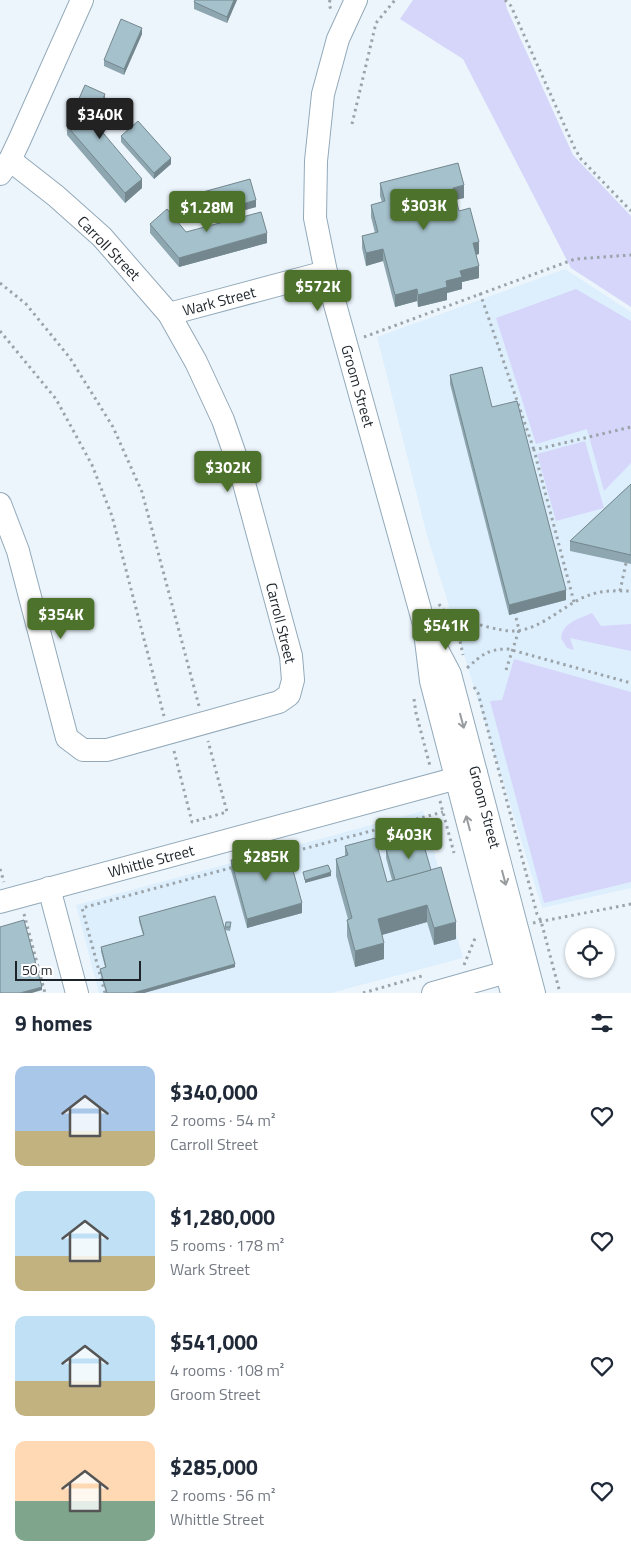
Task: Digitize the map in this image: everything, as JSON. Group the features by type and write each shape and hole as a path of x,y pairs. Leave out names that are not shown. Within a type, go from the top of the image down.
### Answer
{"street":[{"path":"5,167 82,0"},
{"name":"Groom Street","path":"356,0 338,39 323,94 316,161 316,218 326,272 424,624 430,681 466,776 517,987"},
{"name":"Carroll Street","path":"0,504 18,551 67,738 83,750 107,750 279,702 289,695 293,680 291,656 242,472 223,420 196,362 169,314 102,237 56,196 5,167"},
{"name":"Wark Street","path":"169,314 326,272"},
{"name":"Whittle Street","path":"10,900 466,776"},
{"path":"49,888 76,993"},
{"path":"433,993 517,987"}],"path":[{"path":"352,124 376,23 395,0"},
{"path":"505,0 511,6"},
{"path":"509,0 575,149 581,159 631,211"},
{"path":"366,345 364,336 575,259 631,256"},
{"path":"0,283 26,304 70,358 113,427 142,492 227,812 192,822 112,516 92,465 56,399 0,331"},
{"path":"480,293 534,450 574,602"},
{"path":"534,450 631,427"},
{"path":"620,591 626,563"},
{"path":"435,597 442,609 455,618 515,631 535,626 574,602 596,592 631,590"},
{"path":"506,670 519,630 515,613"},
{"path":"455,618 467,674"},
{"path":"466,668 483,654 494,649 512,650 631,683"},
{"path":"471,680 478,693 560,993"},
{"path":"284,854 443,812"},
{"path":"105,993 82,908 237,867"},
{"path":"10,900 45,993"},
{"path":"541,921 631,904"}],"shaded area":[{"path":"413,0 505,0 507,9 573,155 631,216 631,307 571,268 463,59 400,19"},
{"path":"565,269 631,312 631,888 542,908 427,535 377,337"},
{"path":"576,289 631,321 631,463 604,491 587,429 536,444 496,318"},
{"path":"585,441 604,508 556,521 537,454"},
{"path":"592,613 601,626 631,624 631,651 570,638 574,650 567,648 561,638 565,628 572,622"},
{"path":"514,659 631,692 631,882 544,903 490,701 502,700"},
{"path":"423,811 463,958 331,993 99,993 76,905"}],"building":[{"path":"195,0 234,0 227,17 194,2"},
{"path":"121,19 142,28 124,69 104,60"},
{"path":"85,85 105,94 93,121 142,179 125,193 67,126"},
{"path":"138,121 171,158 154,173 121,136"},
{"path":"458,163 464,185 453,188 459,211 470,208 479,242 473,243 479,266 460,271 462,277 446,281 447,287 418,295 417,289 395,295 383,249 366,253 362,236 378,232 371,205 385,201 380,183"},
{"path":"250,179 256,200 209,214 203,192"},
{"path":"167,209 186,232 261,212 267,233 179,258 150,224"},
{"path":"482,367 492,407 517,401 566,590 509,605 450,375"},
{"path":"631,484 631,555 570,541"},
{"path":"375,838 387,882 441,867 456,922 434,928 427,905 378,919 384,943 355,951 347,920 352,918 336,859 348,855 345,846"},
{"path":"422,839 431,870 395,880 386,849"},
{"path":"286,845 302,903 247,919 231,860"},
{"path":"328,865 331,872 305,880 303,872"},
{"path":"215,896 235,964 133,993 107,993 100,969 106,967 101,947 144,935 139,917"},
{"path":"24,920 42,987 20,993 0,993 0,927"},
{"path":"226,922 231,922 230,927 225,927"}]}
